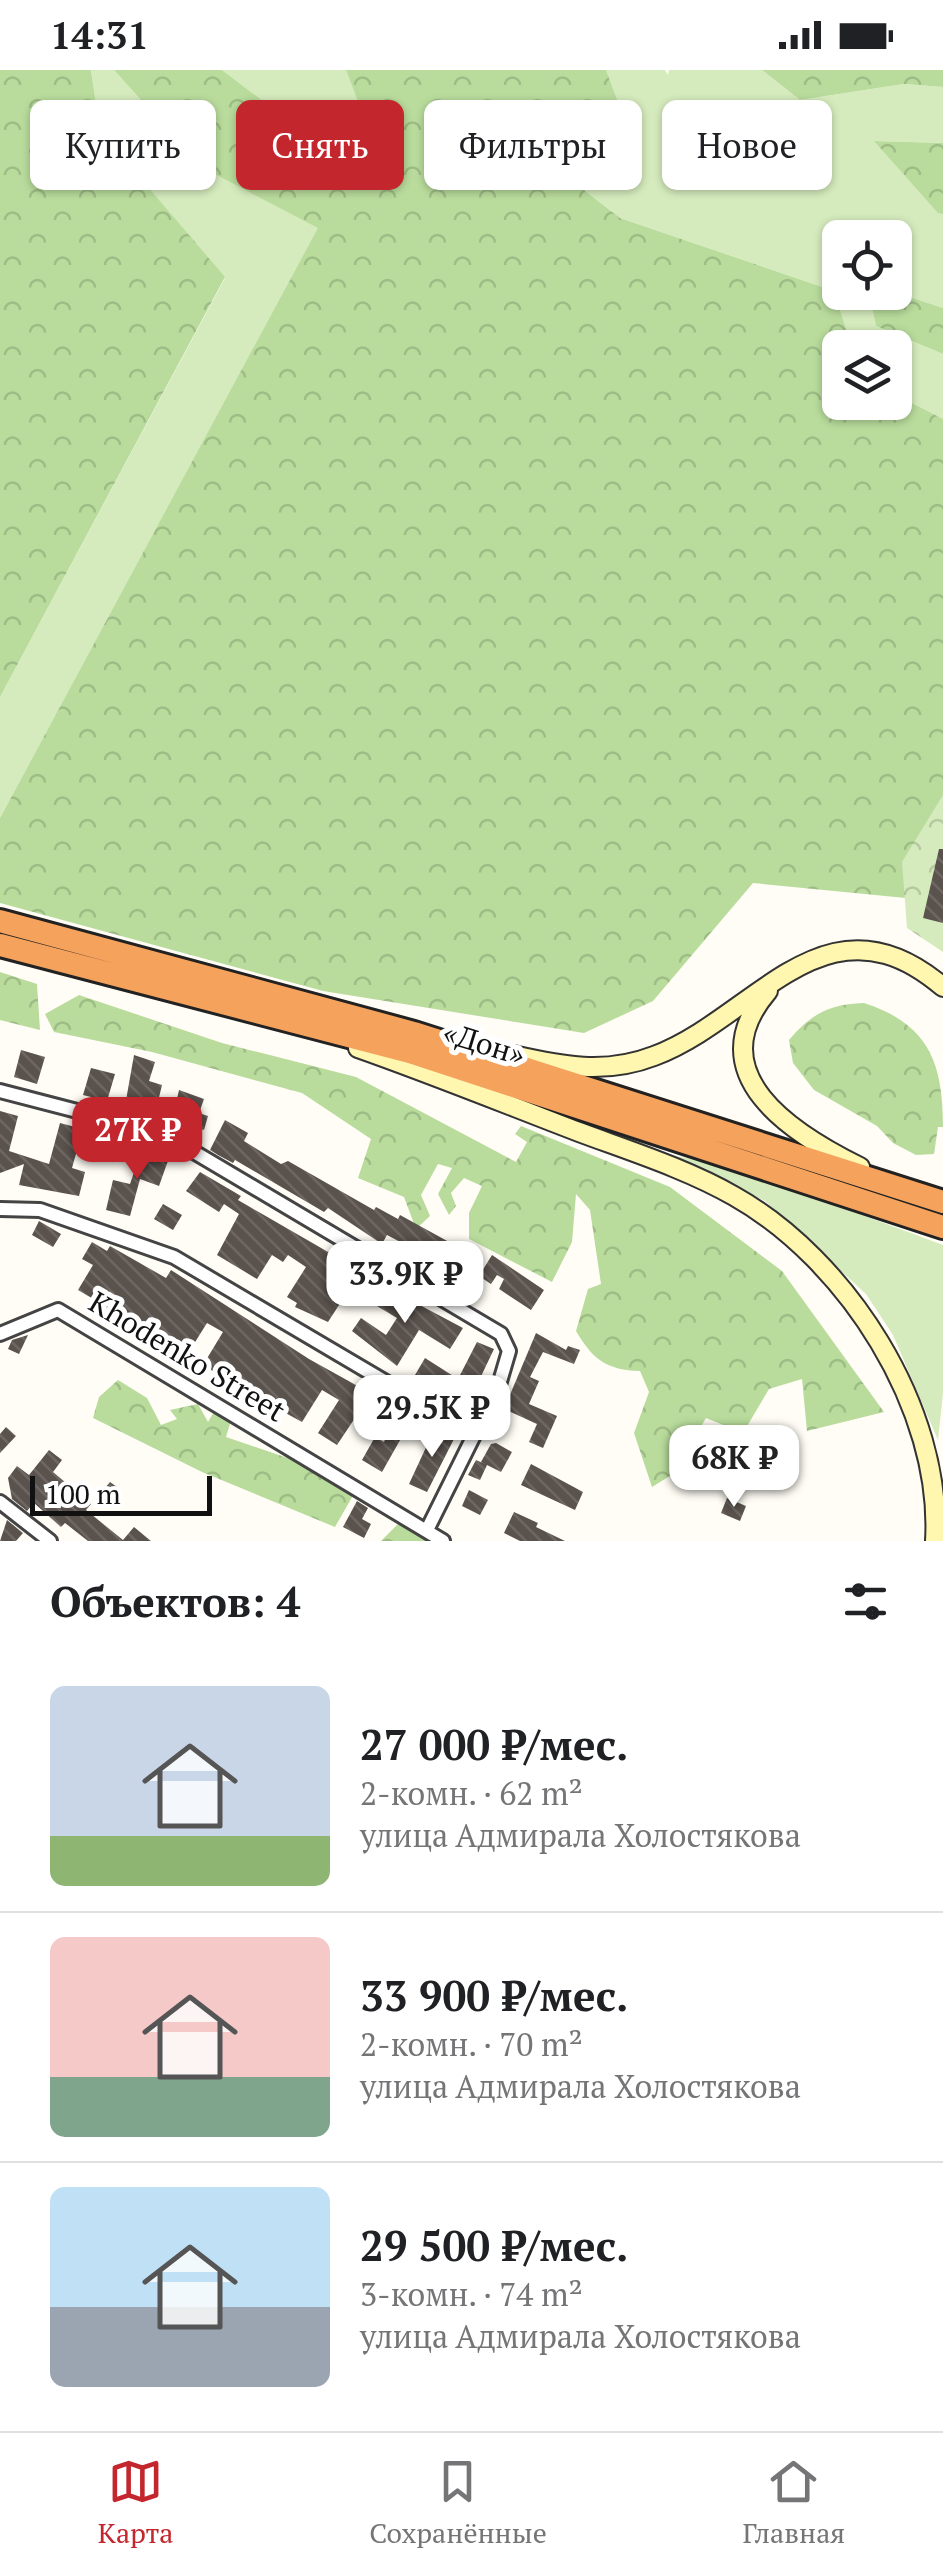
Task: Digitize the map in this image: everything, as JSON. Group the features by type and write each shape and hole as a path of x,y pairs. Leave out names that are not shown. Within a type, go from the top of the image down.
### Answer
{"highway":[{"name":"«Дон»","path":"0,921 414,1034 929,1207"},
{"name":"«Дон»","path":"0,944 502,1081 929,1207"}],"main road":[{"path":"414,1034 583,1070 626,1064 686,1041 777,976 832,954 882,952 923,970 943,987"},
{"path":"832,954 787,974 755,1006 746,1026 752,1079 770,1111 790,1127 929,1207"},
{"path":"263,1014 628,1150 735,1196 769,1221 814,1256 860,1306 894,1361 921,1420 934,1468 936,1536"},
{"path":"936,1536 943,1487"}],"street":[{"path":"0,1091 162,1133 501,1334 509,1351 499,1385 427,1530"},
{"path":"0,1210 40,1210 174,1257 474,1434"},
{"name":"Khodenko Street","path":"0,1334 58,1310 444,1541"},
{"path":"0,1502 50,1541"}],"green space":[{"path":"0,70 91,70 95,100 30,100 30,190 151,190 225,277 0,697"},
{"path":"91,70 114,70 141,100 95,100"},
{"path":"114,70 222,70 262,100 236,100 236,185 216,175 216,100 141,100"},
{"path":"222,70 346,70 358,100 262,100"},
{"path":"346,70 606,70 617,100 424,100 424,190 584,190 620,218 822,287 822,310 840,310 847,330 822,330 822,420 912,420 912,403 943,419 943,837 906,898 753,883 653,1001 584,1033 323,991 0,903 0,818 318,228 245,190 404,190 404,100 358,100"},
{"path":"606,70 665,70 668,75 669,70 762,70 800,100 904,84 943,87 943,143 875,141 943,214 943,308 912,298 912,220 822,220 822,287 620,218 584,190 642,190 642,100 617,100"},
{"path":"762,70 943,70 943,87 904,84 800,100"},
{"path":"874,141 943,143 943,214 938,213"},
{"path":"216,175 236,185 236,190 245,190 319,228 0,818 0,697 225,278 150,190 216,190"},
{"path":"912,298 943,308 943,354 912,341 912,330 876,326 873,310 912,310"},
{"path":"840,310 873,310 876,326 886,330 847,330"},
{"path":"912,341 943,354 943,419 912,403"},
{"path":"943,795 943,952 907,928 902,862"},
{"path":"0,972 37,984 40,1030 0,1020"},
{"path":"79,995 222,1043 356,1077 516,1162 527,1142 515,1134 521,1126 670,1187 782,1271 884,1412 807,1431 802,1379 769,1389 743,1433 706,1418 673,1474 652,1487 634,1433 649,1392 640,1371 602,1362 576,1331 588,1289 601,1284 590,1210 576,1194 572,1242 552,1282 469,1239 469,1213 482,1186 464,1178 451,1193 456,1206 449,1215 438,1194 452,1168 438,1164 421,1195 430,1216 416,1229 404,1197 358,1178 371,1139 302,1093 152,1052 54,1032 45,1014"},
{"path":"864,1003 904,1022 928,1049 942,1104 943,1127 938,1127 934,1154 916,1155 893,1143 877,1126 814,1090 793,1063 789,1040 806,1023 831,1008"},
{"path":"673,1156 722,1163 943,1245 943,1393 938,1440 893,1335 866,1294 765,1201"},
{"path":"118,1380 147,1398 161,1425 177,1419 170,1410 198,1404 208,1422 215,1410 232,1417 226,1437 317,1468 355,1492 335,1527 202,1472 93,1418 99,1397"},
{"path":"398,1524 433,1541 381,1541"}],"building":[{"path":"939,849 943,849 943,923 923,918"},
{"path":"21,1050 45,1057 37,1084 14,1077"},
{"path":"134,1055 155,1062 149,1081 162,1085 155,1114 125,1106"},
{"path":"91,1068 115,1074 107,1101 83,1095"},
{"path":"179,1090 204,1099 199,1113 208,1116 204,1130 195,1127 192,1138 171,1126"},
{"path":"0,1111 18,1116 9,1151 49,1164 60,1123 83,1129 72,1168 85,1172 79,1196 19,1185 24,1164 0,1173"},
{"path":"225,1120 248,1133 244,1141 281,1164 288,1161 374,1210 376,1207 398,1219 400,1215 449,1242 447,1247 476,1267 465,1284 444,1270 446,1266 387,1235 382,1244 328,1208 324,1212 235,1160 233,1163 218,1155 210,1150"},
{"path":"142,1149 169,1158 159,1186 140,1179 130,1216 106,1210 113,1180 130,1184"},
{"path":"200,1172 241,1196 238,1200 361,1271 328,1322 295,1307 297,1303 287,1297 306,1267 288,1255 283,1262 272,1255 257,1279 217,1255 239,1214 224,1204 219,1212 186,1191"},
{"path":"163,1204 182,1215 173,1230 154,1219"},
{"path":"39,1221 61,1234 53,1247 32,1235"},
{"path":"92,1242 107,1251 110,1246 166,1278 171,1270 309,1359 381,1399 370,1419 359,1412 337,1445 318,1433 339,1400 322,1390 302,1422 203,1365 223,1332 207,1323 187,1355 132,1321 128,1327 104,1312 107,1307 78,1290 93,1265 82,1259"},
{"path":"492,1255 544,1290 531,1310 499,1289 504,1279 497,1275 491,1284 479,1276"},
{"path":"382,1285 463,1328 450,1349 419,1330 397,1366 352,1331 361,1318 386,1335 397,1318 372,1303"},
{"path":"536,1333 566,1350 568,1346 580,1350 574,1364 543,1352 530,1377 539,1381 529,1404 557,1416 543,1448 529,1442 537,1424 504,1409"},
{"path":"28,1335 19,1354 8,1349 12,1340"},
{"path":"477,1342 494,1349 465,1410 443,1400 445,1394 415,1375 425,1358 458,1379"},
{"path":"397,1410 412,1419 382,1472 362,1460 375,1437 384,1442"},
{"path":"6,1427 16,1436 0,1453 0,1434"},
{"path":"435,1428 455,1437 427,1492 409,1484"},
{"path":"491,1444 512,1452 501,1472 487,1465 480,1480 468,1475 476,1460 485,1464 481,1462"},
{"path":"49,1450 62,1460 53,1472 91,1504 86,1510 123,1540 134,1527 151,1541 88,1541 65,1523 61,1527 34,1503 27,1511 12,1499 8,1478 17,1466 29,1475"},
{"path":"531,1464 583,1492 575,1510 521,1485"},
{"path":"110,1482 121,1490 110,1503 99,1495"},
{"path":"469,1490 488,1500 480,1515 462,1506"},
{"path":"727,1498 746,1506 740,1521 721,1513"},
{"path":"357,1501 368,1508 362,1519 371,1524 364,1538 343,1527"},
{"path":"514,1512 565,1541 520,1541 504,1533"},
{"path":"7,1520 23,1533 16,1541 0,1541"}]}
